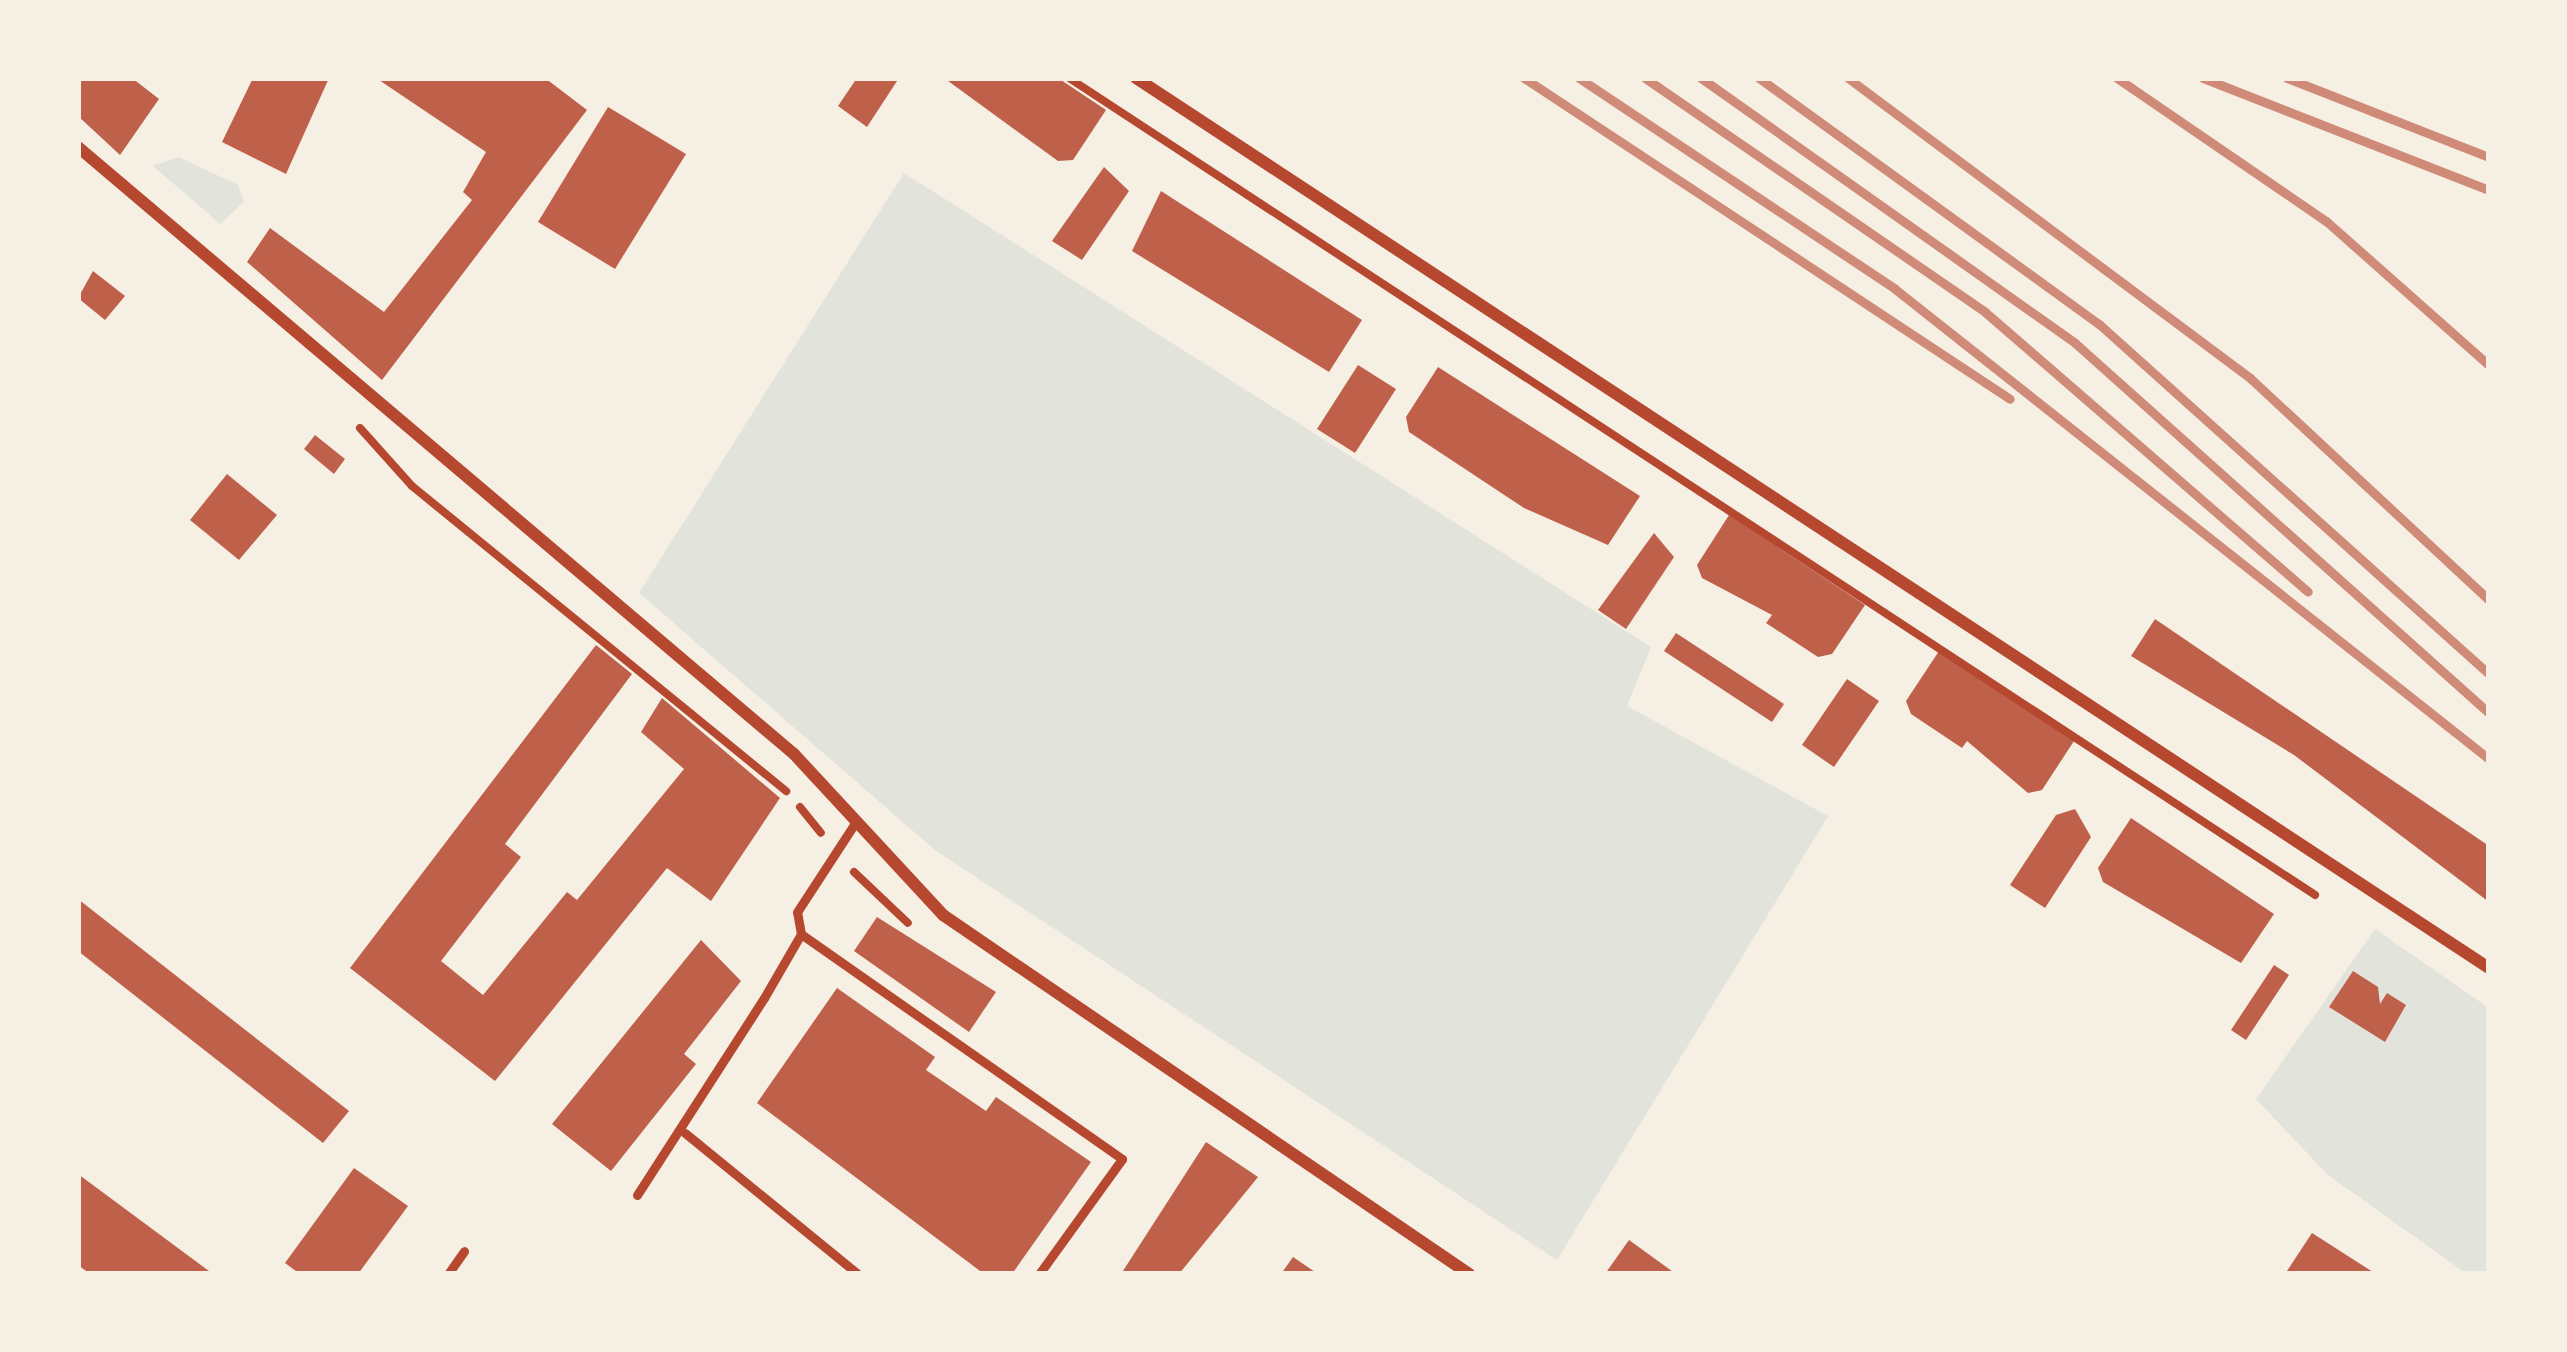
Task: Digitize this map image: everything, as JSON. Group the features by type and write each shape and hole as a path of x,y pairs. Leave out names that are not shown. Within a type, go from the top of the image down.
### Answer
{"street":[{"path":"1136,78 2489,968"},
{"path":"78,147 794,754 943,915 1469,1274"}],"lane":[{"path":"637,1195 685,1133 800,934 797,912 855,824"},
{"path":"800,934 1123,1159 1039,1274"},
{"path":"685,1133 858,1274"},
{"path":"448,1274 464,1251"}],"path":[{"path":"1069,78 2315,896"}],"shaded area":[{"path":"179,157 238,185 244,202 220,224 153,166"},
{"path":"904,173 1651,647 1627,706 1828,816 1557,1260 935,850 639,593"},
{"path":"2375,929 2489,1008 2489,1274 2467,1274 2328,1175 2256,1099"}],"building":[{"path":"78,78 132,78 159,99 120,155 78,116"},
{"path":"253,78 329,78 286,174 222,142"},
{"path":"376,78 545,78 587,110 382,380 247,262 270,228 384,312 472,200 463,192 486,152"},
{"path":"857,78 899,78 867,127 838,106"},
{"path":"944,78 1058,78 1106,110 1073,160 1058,161"},
{"path":"608,107 686,154 615,269 538,222"},
{"path":"1104,167 1129,191 1082,260 1052,241"},
{"path":"1161,191 1362,320 1329,372 1132,251"},
{"path":"93,271 125,296 105,320 78,298"},
{"path":"1358,365 1396,389 1355,453 1317,429"},
{"path":"1438,367 1640,496 1608,545 1524,508 1409,432 1406,417"},
{"path":"315,435 345,459 334,474 304,449"},
{"path":"227,474 277,515 239,560 190,520"},
{"path":"1729,515 1865,605 1832,654 1818,657 1766,623 1772,615 1702,578 1697,565"},
{"path":"1654,533 1674,557 1626,629 1598,610"},
{"path":"2155,619 2489,846 2489,902 2294,755 2131,656"},
{"path":"1676,633 1784,704 1772,722 1664,651"},
{"path":"596,645 632,674 505,844 521,857 441,961 483,995 567,892 577,900 684,769 641,732 662,698 780,798 711,901 667,868 495,1081 350,968"},
{"path":"1939,651 2074,741 2042,790 2028,793 1967,741 1962,748 1911,714 1906,701"},
{"path":"1847,679 1879,701 1834,767 1802,745"},
{"path":"2075,809 2091,837 2045,908 2010,885 2056,815"},
{"path":"2131,818 2274,914 2241,963 2103,882 2098,868"},
{"path":"78,899 349,1111 323,1143 78,951"},
{"path":"877,917 996,992 969,1032 854,951"},
{"path":"701,940 741,981 684,1054 696,1064 611,1171 552,1124"},
{"path":"2274,965 2289,975 2246,1040 2231,1030"},
{"path":"2353,971 2378,987 2380,1004 2387,993 2406,1005 2385,1042 2329,1007"},
{"path":"837,988 935,1057 926,1070 986,1111 996,1097 1091,1162 1012,1274 984,1274 757,1103"},
{"path":"1206,1142 1258,1177 1179,1274 1121,1274"},
{"path":"354,1168 408,1206 358,1274 300,1274 285,1263"},
{"path":"78,1174 213,1274 90,1274 78,1265"},
{"path":"2312,1233 2376,1274 2285,1274"},
{"path":"1629,1240 1676,1274 1605,1274"},
{"path":"1293,1257 1318,1274 1281,1274"}],"railway":[{"path":"1524,78 2010,399"},
{"path":"1579,78 1895,289 2489,759"},
{"path":"1645,78 1985,312 2308,592"},
{"path":"1701,78 2075,343 2489,713"},
{"path":"1759,78 2099,324 2489,674"},
{"path":"1848,78 2250,378 2489,600"},
{"path":"2117,78 2326,221 2489,365"},
{"path":"2203,78 2489,190"},
{"path":"2287,78 2489,157"}]}
